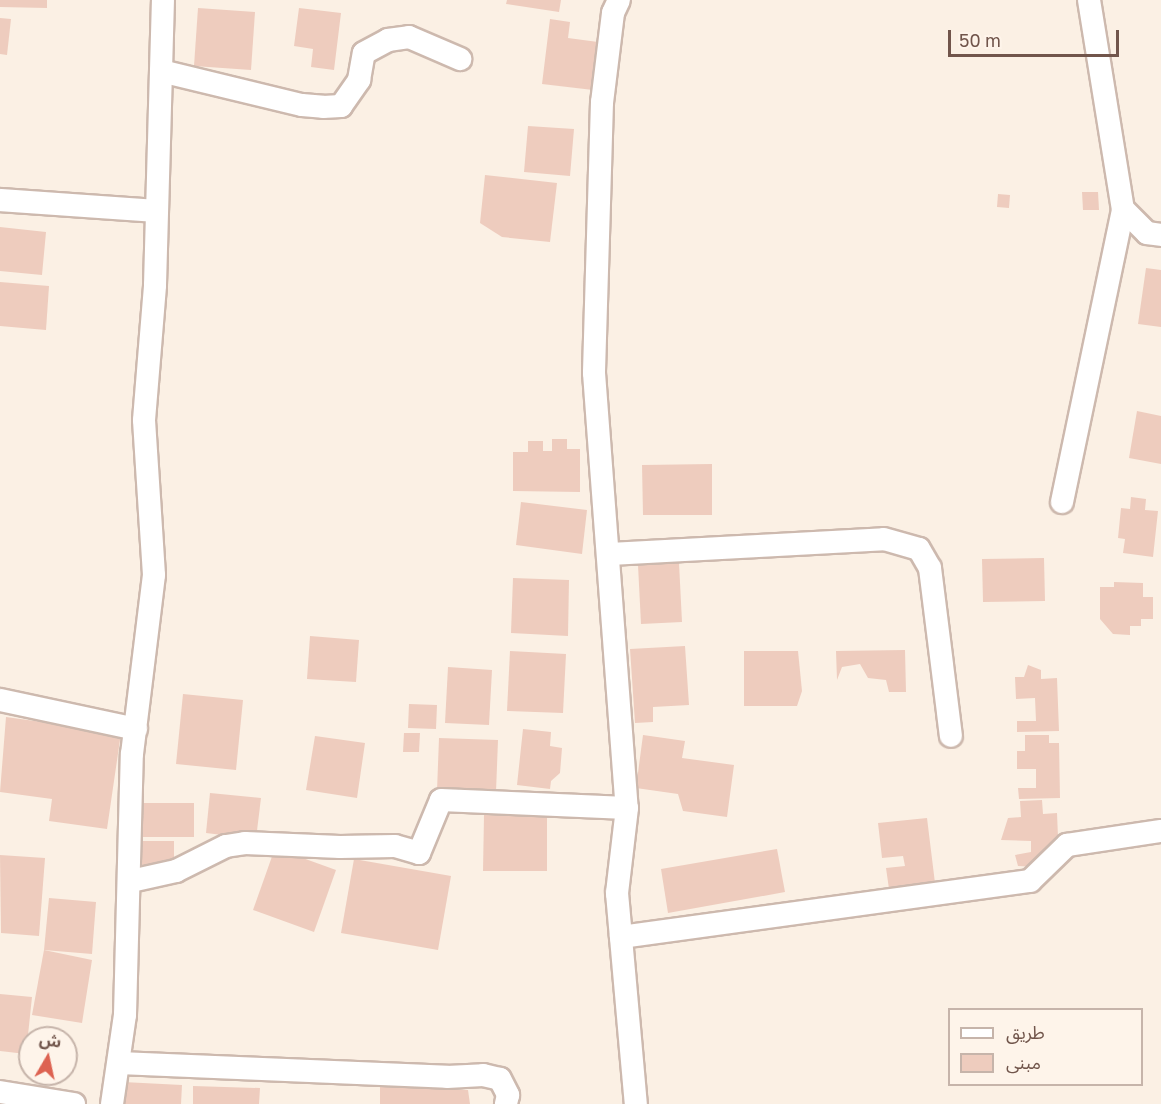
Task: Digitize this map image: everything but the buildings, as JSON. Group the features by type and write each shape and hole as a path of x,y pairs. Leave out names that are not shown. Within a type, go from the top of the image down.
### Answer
{"street":[{"path":"112,1104 119,1063 131,881 136,729 154,575 144,420 157,211 163,0"},
{"path":"619,0 602,102 594,373 610,554 627,808 617,893 636,1104"},
{"path":"1062,501 1123,209 1089,0"},
{"path":"161,71 323,107 341,106 359,80 364,53 388,40 409,37 460,59"},
{"path":"0,200 157,211"},
{"path":"1123,209 1147,232 1161,235"},
{"path":"610,554 884,539 918,549 930,568 951,736"},
{"path":"0,700 136,729"},
{"path":"131,881 176,871 226,846 245,843 339,848 395,846 418,853 441,800 627,808"},
{"path":"621,937 1030,881 1068,845 1161,831"},
{"path":"119,1063 447,1077 483,1075 500,1079 508,1095 506,1104"},
{"path":"0,1092 74,1104"}]}
